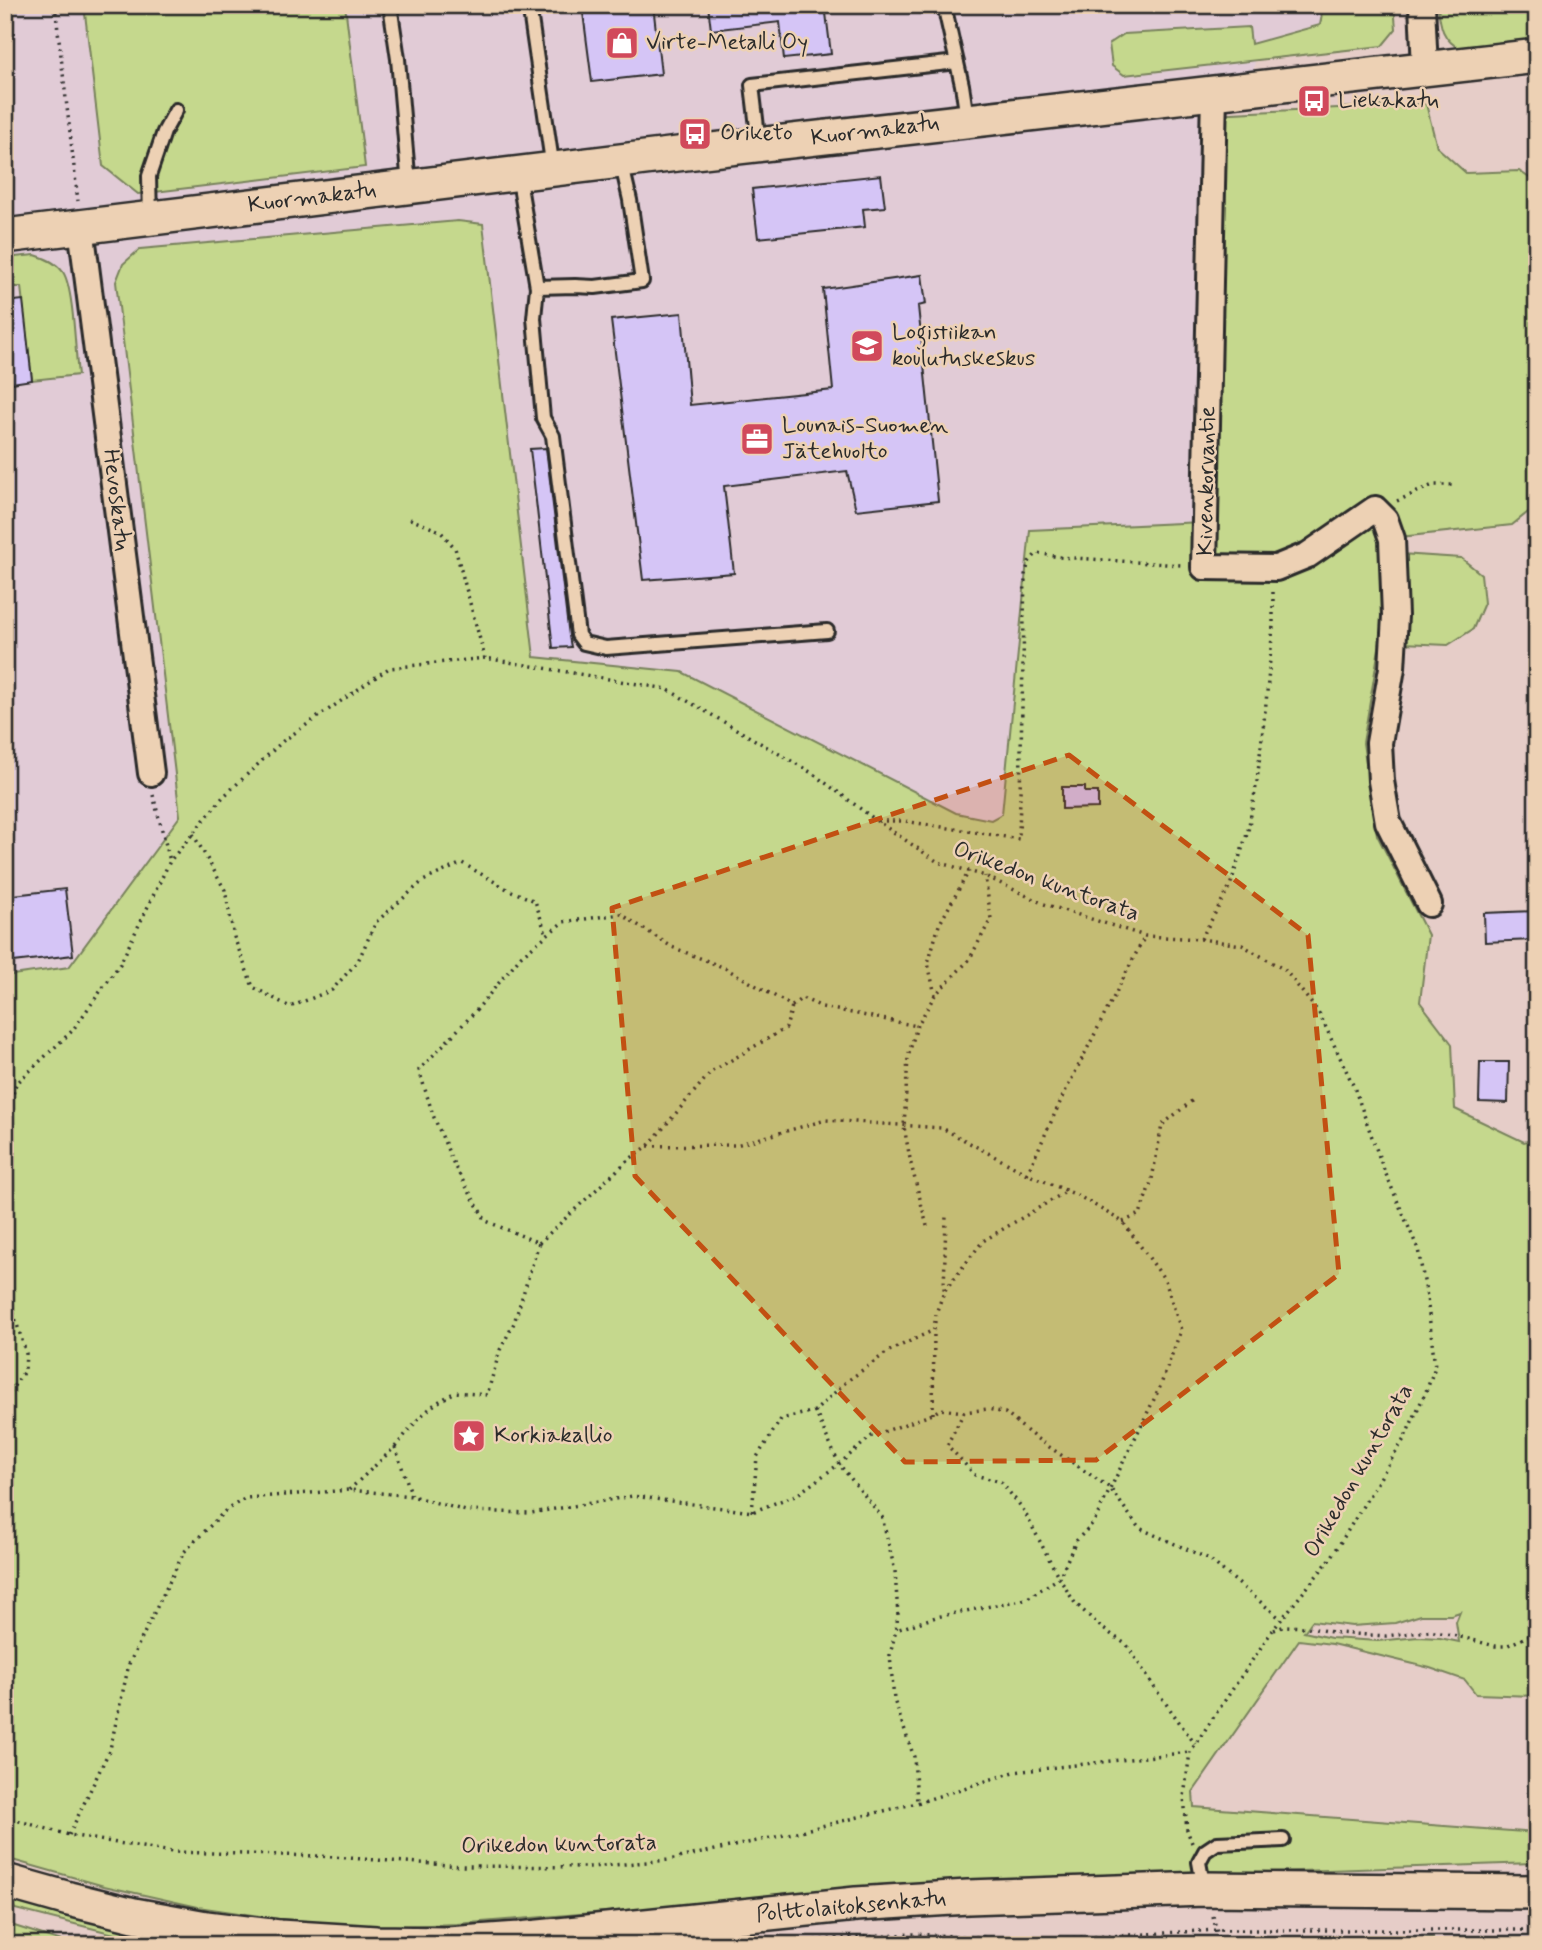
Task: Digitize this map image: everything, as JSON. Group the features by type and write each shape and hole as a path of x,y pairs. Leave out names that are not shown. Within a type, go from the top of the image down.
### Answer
{"street":[{"path":"1422,5 1425,68"},
{"name":"Kuormakatu","path":"5,236 621,160 1537,56"},
{"name":"Kivenkorvantie","path":"1214,92 1204,567 1276,568 1308,555 1375,509"},
{"name":"Hevoskatu","path":"80,226 152,773"},
{"path":"1375,509 1385,519 1392,539 1395,616 1392,668 1379,743 1381,780 1388,822 1429,904"},
{"name":"Polttolaitoksenkatu","path":"9,1882 121,1912 206,1928 293,1938 448,1944 856,1904 1039,1894 1202,1876 1537,1892"}],"lane":[{"path":"390,5 398,60 409,186"},
{"path":"529,5 553,169"},
{"path":"944,5 967,120"},
{"path":"759,144 752,85 957,62"},
{"path":"150,218 149,176 164,132 176,110"},
{"path":"537,287 595,287 642,281 621,160"},
{"path":"517,173 537,287 534,318 543,418 553,436 578,635 584,643 606,648 827,631"},
{"path":"1202,1876 1205,1852 1217,1843 1283,1840"}],"path":[{"path":"55,5 80,226"},
{"path":"1375,509 1433,485 1454,485"},
{"path":"410,519 440,531 455,548 485,658"},
{"path":"877,821 904,821 1019,839 1025,575 1029,562 1037,553 1059,557 1204,567"},
{"path":"1201,939 1230,886 1248,831 1266,702 1276,568"},
{"name":"Orikedon kuntorata","path":"5,1120 16,1084 72,1031 120,964 170,861 223,797 283,741 389,668 485,658 667,689 812,773 938,862 985,876 1044,904 1145,936 1201,939 1242,945 1285,970 1319,1013 1354,1087 1382,1166 1418,1249 1435,1367 1404,1438 1331,1558 1272,1631 1190,1752 1184,1813 1202,1876"},
{"path":"152,773 153,795 170,861"},
{"path":"192,834 225,890 234,937 253,987 290,1007 332,990 358,961 376,922 422,881 462,863 507,889 536,901 546,935"},
{"path":"935,995 928,963 939,925 969,871"},
{"path":"927,1226 904,1127 908,1057 918,1026 935,995 969,960 991,919 985,876"},
{"path":"539,1243 486,1221 455,1167 433,1115 419,1070 474,1013 521,956 563,922 621,914 672,947 725,968 792,1006"},
{"path":"1027,1174 1063,1096 1145,936"},
{"path":"349,1490 395,1447 420,1417 435,1404 455,1392 487,1395 500,1350 514,1322 539,1243 627,1161 649,1146 711,1072 786,1028 792,1006 802,998 822,1007 918,1026"},
{"path":"1123,1222 1140,1214 1152,1179 1162,1125 1194,1100"},
{"path":"649,1146 736,1145 826,1120 942,1128 1027,1174 1068,1191 1123,1222 1165,1280 1181,1330 1160,1387 1094,1522 1076,1541 1059,1578 1026,1599 936,1617 897,1630"},
{"path":"933,1414 933,1330 944,1292 983,1241 1068,1191"},
{"path":"944,1292 946,1214"},
{"path":"5,1286 26,1353 25,1370 5,1399"},
{"path":"752,1512 757,1457 781,1419 815,1412 846,1382 889,1351 933,1330"},
{"path":"69,1835 110,1749 129,1664 184,1552 226,1510 246,1498 349,1490 412,1496 466,1511 531,1513 633,1496 752,1512 799,1494 872,1436 940,1409 964,1412 988,1409 1005,1413 1033,1436 1110,1488 1139,1528 1209,1559 1281,1619"},
{"path":"815,1412 839,1464 882,1517 895,1571 898,1615 890,1655 894,1700 914,1758 916,1803"},
{"path":"964,1412 947,1445 975,1475 1001,1482 1023,1509 1075,1603 1102,1628 1127,1645 1195,1744"},
{"path":"395,1447 412,1496"},
{"path":"1272,1631 1285,1626 1362,1636 1429,1631 1495,1646 1513,1644 1537,1632"},
{"name":"Orikedon kuntorata","path":"5,1816 69,1835 172,1852 319,1856 463,1866 590,1867 669,1860 780,1836 916,1803 1014,1772 1190,1752"},
{"path":"9,1882 7,1910 15,1945"},
{"path":"780,1945 914,1934 1038,1940 1218,1930 1537,1930"}],"highlighted area":[{"path":"1069,755 1308,935 1339,1274 1096,1460 905,1462 635,1176 612,908"}],"shaded area":[{"path":"5,5 1324,5 1320,25 1251,44 1255,60 1252,88 1210,115 1202,522 1002,814 991,820 956,813 682,672 534,657 483,224 123,264 116,282 180,816 69,967 5,976"}],"green space":[{"path":"84,5 345,5 365,167 138,194 103,166"},
{"path":"1324,5 1394,5 1396,29 1382,46 1124,75 1112,66 1109,44 1124,34 1249,27 1251,44 1320,25"},
{"path":"1438,5 1530,5 1530,38 1528,43 1462,50 1450,42 1443,32"},
{"path":"1426,104 1437,147 1466,173 1519,171 1537,183 1537,505 1512,525 1400,537 1401,554 1461,558 1481,574 1484,603 1473,629 1448,645 1380,642 1363,743 1377,835 1428,935 1420,1002 1452,1044 1455,1109 1524,1142 1537,1138 1537,1696 1476,1694 1465,1680 1430,1668 1332,1644 1299,1640 1193,1792 1194,1807 1537,1833 1537,1863 1151,1876 1039,1877 457,1924 377,1927 279,1919 198,1907 104,1886 5,1858 5,976 69,967 180,816 116,282 123,264 140,249 458,221 483,224 534,657 682,672 956,813 991,820 1002,814 1030,530 1202,522 1210,114","holes":["1460,1612 1456,1622 1459,1642 1418,1637 1378,1641 1331,1638 1304,1632 1312,1621 1352,1626 1395,1623 1421,1615 1451,1615"]},
{"path":"35,255 57,266 67,280 78,375 32,380 21,287 5,287 9,275 5,274 5,258"},
{"path":"15,1899 217,1945 158,1945 15,1909"},
{"path":"5,1923 74,1945 5,1945"},
{"path":"1433,1938 1432,1945 1329,1945"},
{"path":"915,1939 1019,1941 1019,1945 874,1945"}],"building":[{"name":"Virte-Metalli Oy","path":"582,5 653,5 661,74 592,82"},
{"path":"708,5 825,5 831,54 784,59 780,22 711,30"},
{"path":"881,175 885,207 863,209 865,227 758,238 752,189"},
{"path":"922,275 926,304 918,306 938,501 856,510 847,471 724,486 734,573 643,580 611,320 682,313 690,405 833,390 823,289"},
{"path":"23,300 32,380 5,384 5,302"},
{"path":"546,448 571,647 553,648 530,449"},
{"path":"1062,787 1085,787 1085,792 1098,792 1098,808 1062,809"},
{"path":"65,889 73,955 5,963 5,896"},
{"path":"1537,911 1537,940 1485,942 1484,913"},
{"path":"1480,1062 1509,1062 1508,1103 1479,1102"}],"place":[{"name":"Virte-Metalli Oy","path":"622,43"},
{"name":"Liekakatu","path":"1314,101"},
{"name":"Oriketo","path":"695,134"},
{"name":"Logistiikan koulutuskeskus","path":"867,346"},
{"name":"Lounais-Suomen Jätehuolto","path":"757,439"},
{"name":"Korkiakallio","path":"469,1436"}]}
